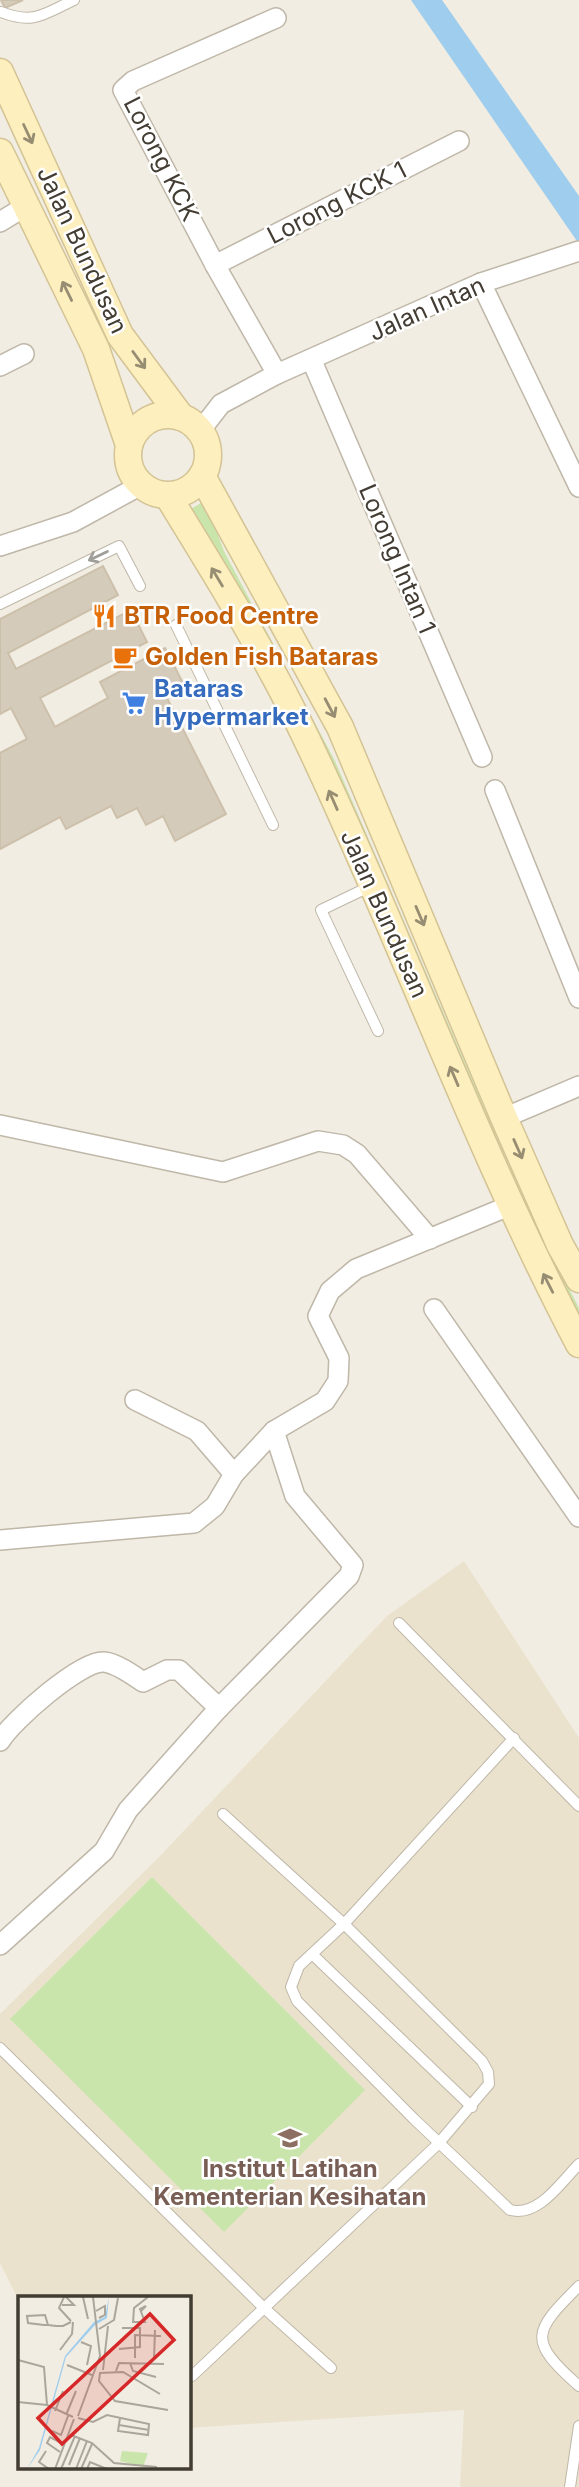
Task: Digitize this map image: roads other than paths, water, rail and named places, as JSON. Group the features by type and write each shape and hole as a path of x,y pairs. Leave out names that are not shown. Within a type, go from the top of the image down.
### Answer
{"main road":[{"name":"Jalan Bundusan","path":"0,72 120,335 190,424"},
{"name":"Jalan Bundusan","path":"0,152 96,349 129,445"},
{"path":"168,415 190,424 208,453 202,476 181,493 168,496 141,485 129,467 129,445 144,423 168,415"},
{"name":"Jalan Bundusan","path":"202,476 340,727 504,1118 560,1245 579,1279"},
{"name":"Jalan Bundusan","path":"168,496 229,597 306,738 509,1206 579,1344"}],"street":[{"name":"Lorong KCK","path":"276,18 133,81 123,90 215,265 277,374"},
{"name":"Lorong KCK 1","path":"215,265 459,141"},
{"path":"0,222 26,206"},
{"name":"Jalan Intan","path":"190,424 277,374 481,283 577,251"},
{"path":"481,283 579,487"},
{"path":"0,366 24,354"},
{"name":"Lorong Intan 1","path":"312,360 482,757"},
{"path":"0,546 73,522 141,485"},
{"path":"495,790 579,998"},
{"path":"504,1118 579,1086"},
{"path":"0,1125 27,1133 223,1172 318,1141 342,1145 357,1154 430,1240"},
{"path":"0,1540 194,1522 215,1506 234,1474 274,1431 325,1401 338,1381 340,1358 318,1315 330,1291 356,1269 509,1206"},
{"path":"434,1309 579,1517"},
{"path":"135,1400 197,1431 234,1474"},
{"path":"0,1945 104,1851 128,1810 219,1708 332,1596 348,1576 353,1565 295,1496 274,1431"},
{"path":"0,1741 14,1723 87,1664 105,1662 143,1682 167,1670 179,1670 219,1708"}],"lane":[{"path":"0,12 21,20 35,18 74,0"},
{"path":"0,604 119,546 141,586"},
{"path":"177,625 273,825"},
{"path":"372,886 321,910 378,1031"},
{"path":"399,1623 579,1806"},
{"path":"514,1738 344,1924 299,1966 290,1987 298,2001 438,2144 510,2210 520,2213 533,2210 579,2164"},
{"path":"192,2376 438,2144 489,2084 488,2072 482,2061 344,1924 223,1814"},
{"path":"312,1954 472,2107"},
{"path":"0,2048 264,2308 331,2368"},
{"path":"579,2286 551,2314 542,2329 541,2344 557,2366 579,2386"},
{"path":"570,2487 579,2426"}],"water":[{"path":"411,0 442,0 579,196 579,244"}],"place":[{"name":"BTR Food Centre","path":"104,616"},
{"name":"Golden Fish Bataras","path":"125,657"},
{"name":"Bataras Hypermarket","path":"134,703"},
{"name":"Institut Latihan Kementerian Kesihatan","path":"290,2138"}]}
